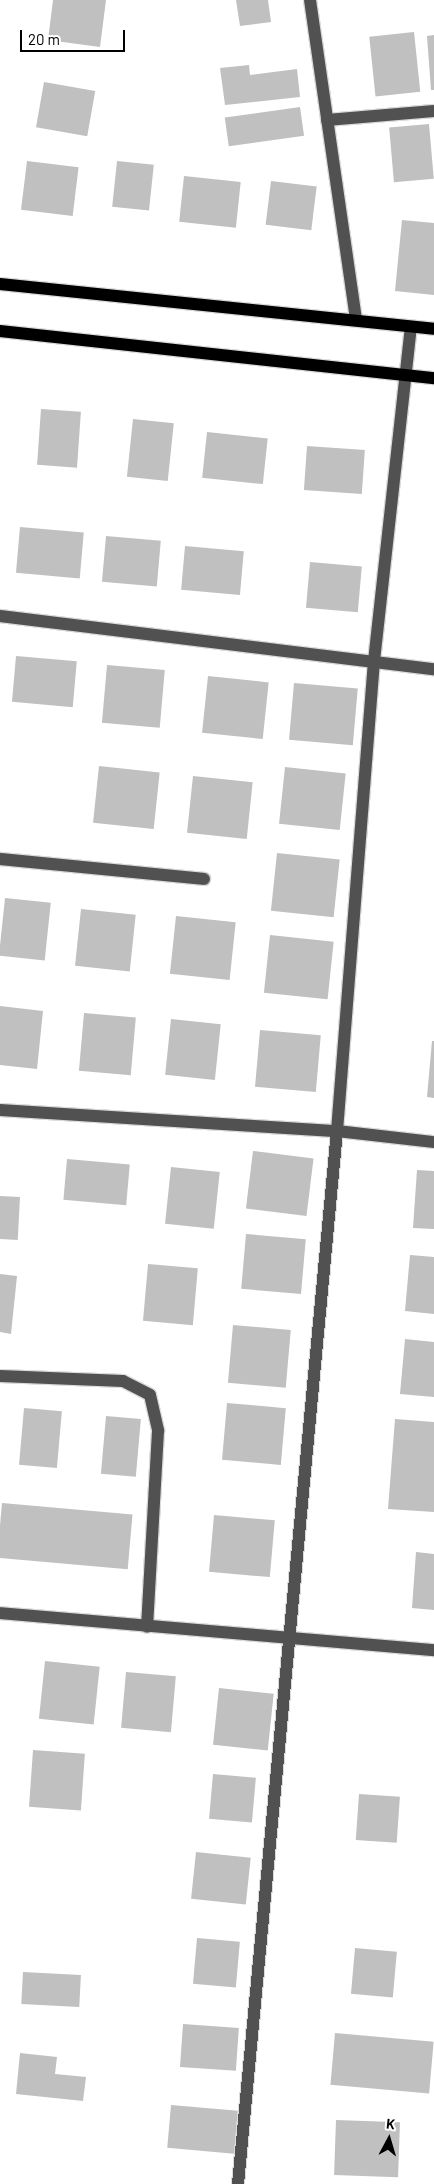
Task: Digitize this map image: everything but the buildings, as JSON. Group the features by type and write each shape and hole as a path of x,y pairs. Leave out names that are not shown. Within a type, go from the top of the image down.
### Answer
{"main road":[{"path":"0,284 356,319 434,329"},
{"path":"0,330 434,378"}],"street":[{"path":"310,0 356,319"},
{"path":"328,120 434,110"},
{"path":"238,2184 287,1639 337,1131 374,661 410,327"},
{"path":"0,616 434,669"},
{"path":"0,859 204,879"},
{"path":"0,1110 337,1131 434,1142"},
{"path":"0,1376 123,1381 150,1395 158,1431 148,1627"},
{"path":"0,1613 287,1639 434,1650"}]}
